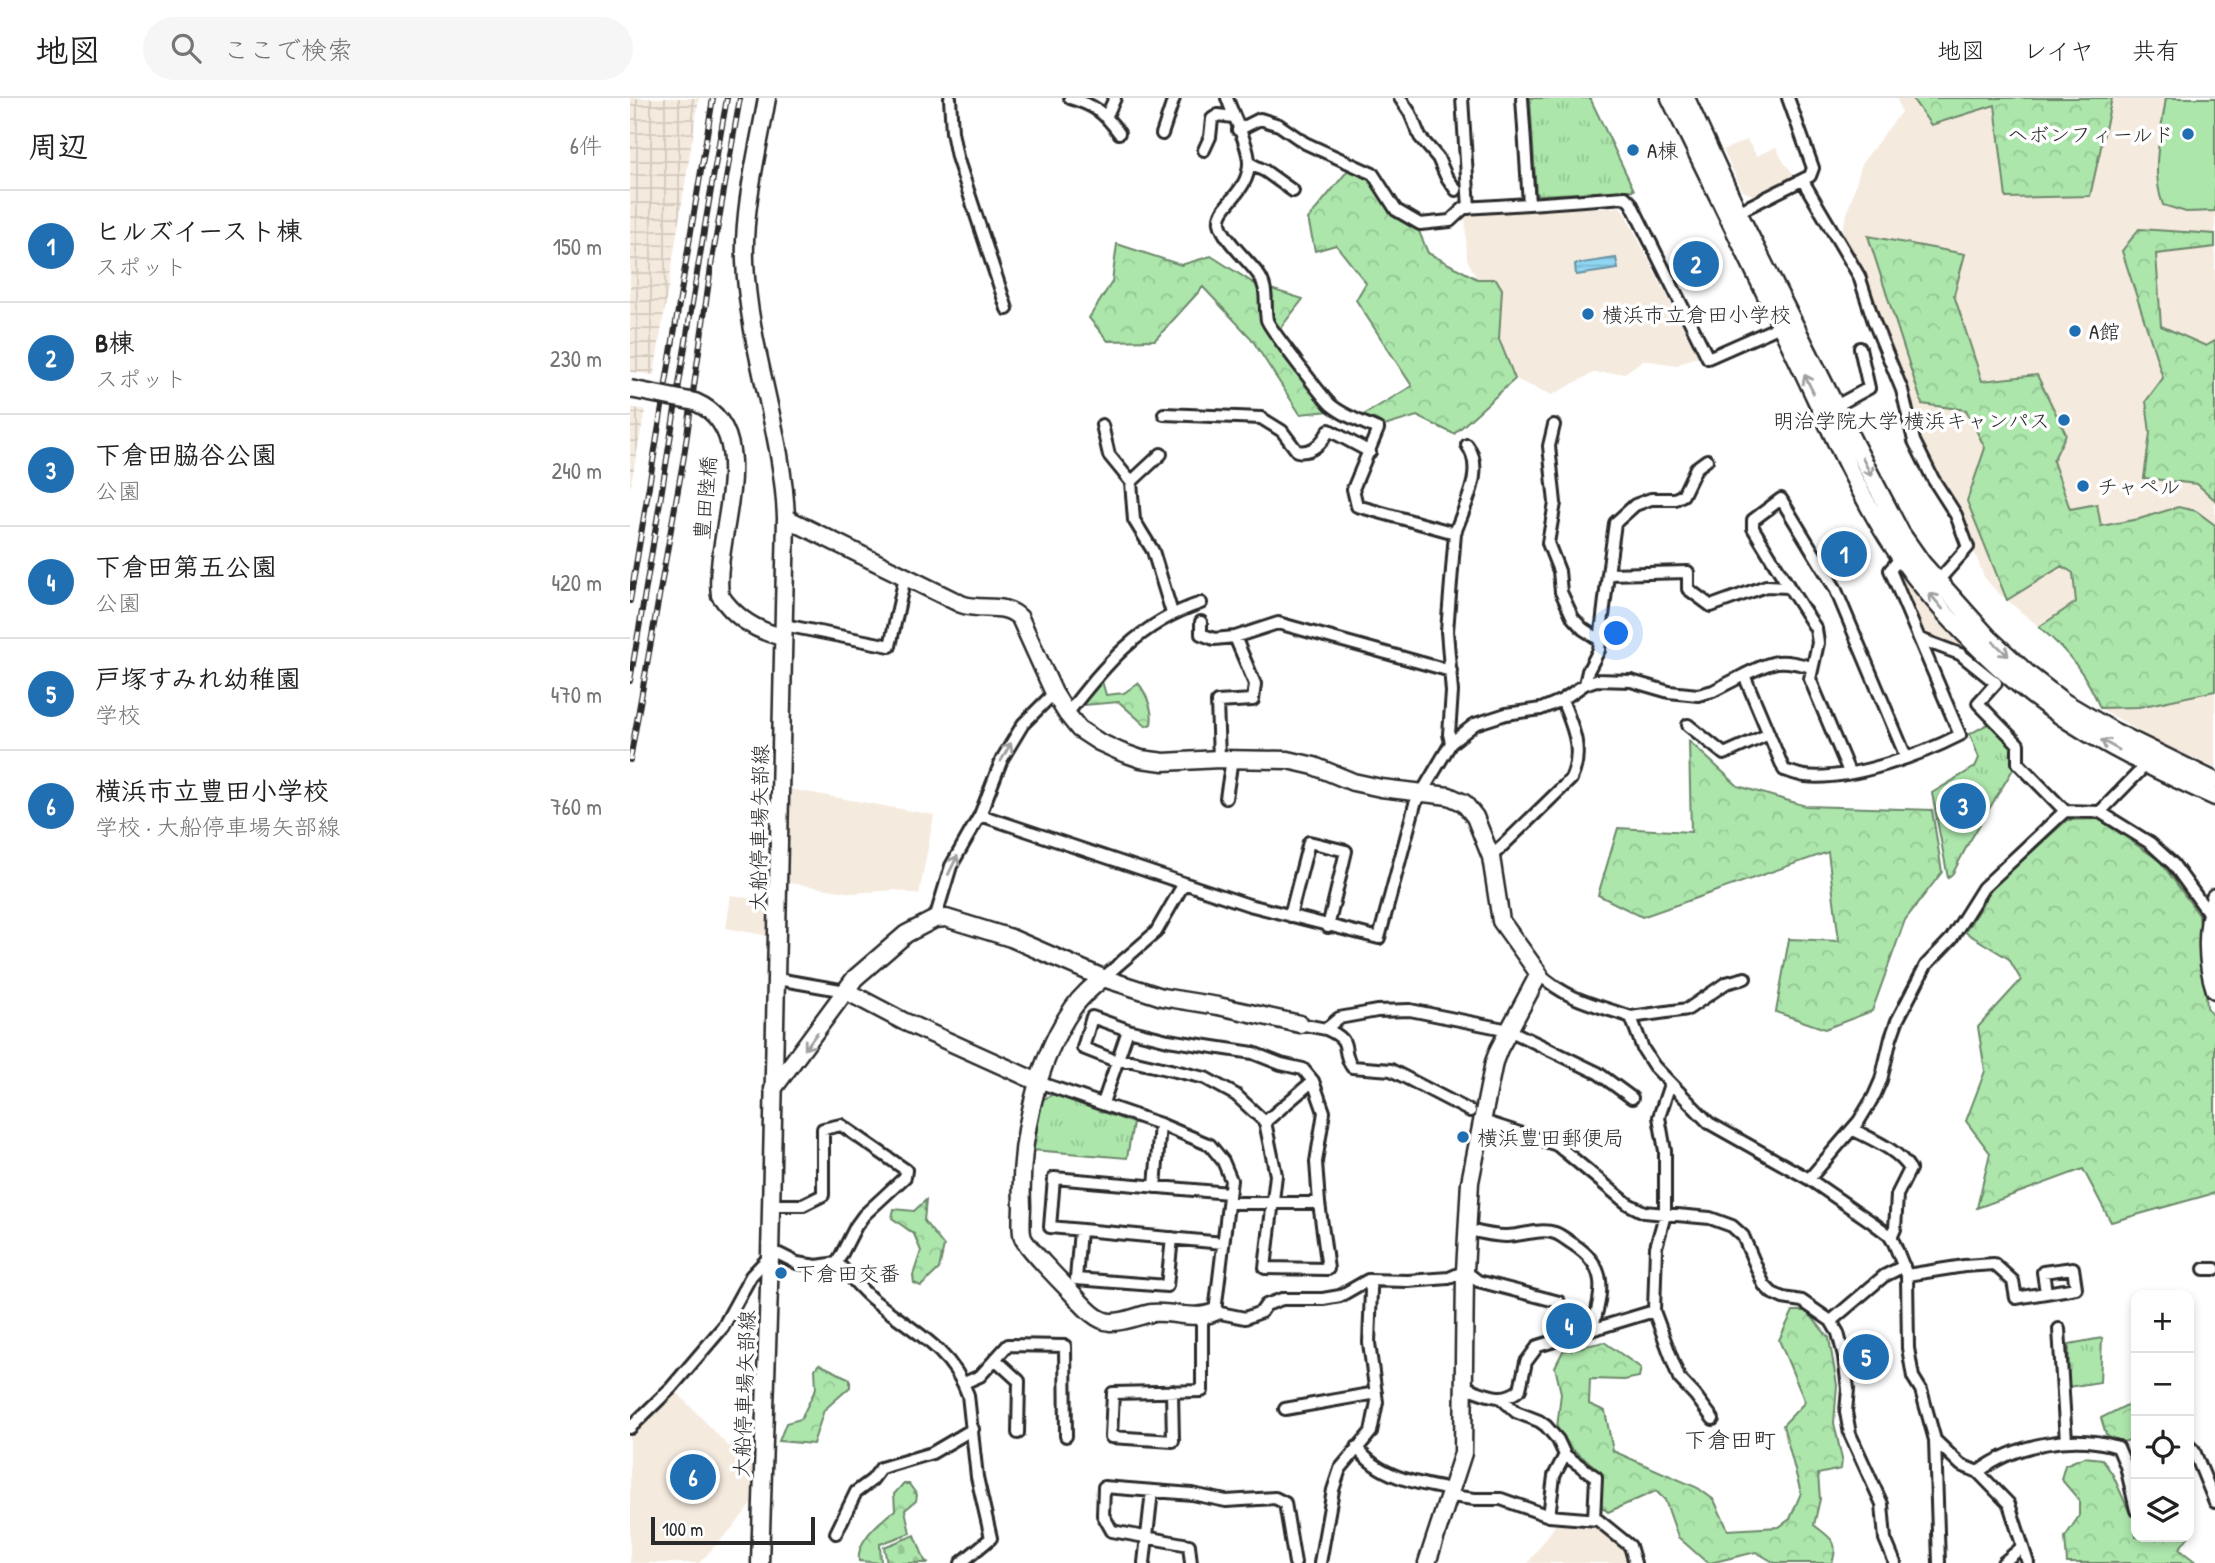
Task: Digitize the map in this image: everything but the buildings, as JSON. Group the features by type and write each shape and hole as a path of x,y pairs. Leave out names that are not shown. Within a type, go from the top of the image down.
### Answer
{"street":[{"name":"大船停車場矢部線","path":"760,1563 777,979 786,518 778,453 750,306 745,262 750,199 767,98"},
{"path":"950,98 957,157 1007,309"},
{"path":"1070,98 1082,101 1107,115 1119,133"},
{"path":"1107,115 1115,98"},
{"path":"1162,134 1174,98"},
{"path":"1227,98 1247,148 1249,163 1246,182 1221,211 1220,224 1261,276 1267,298 1267,321 1318,391 1331,405 1378,429 1353,489 1357,506 1455,533"},
{"path":"1462,98 1469,208"},
{"path":"1522,98 1528,204"},
{"path":"1670,98 1733,214 1787,323 1865,497 1906,552 1945,612 1982,651 2021,686 2060,715 2143,763 2215,797"},
{"path":"1686,98 1733,214"},
{"path":"1733,214 1811,176 1813,168 1788,98"},
{"path":"1403,99 1420,137 1438,158 1456,190"},
{"path":"1203,150 1210,137 1212,119 1218,115 1233,117"},
{"path":"1238,130 1260,119 1279,125 1305,143 1373,174 1396,210 1420,224 1450,222 1464,208 1625,197 1631,203 1708,358 1787,323"},
{"path":"1249,163 1293,191"},
{"path":"1803,181 1859,275 1874,322 1902,390 1913,441 1956,515 1968,547 1938,581"},
{"path":"1787,323 1836,406 1895,521 1906,552 1938,581 1990,639 2064,702 2113,731 2215,781"},
{"path":"1836,406 1869,388 1860,348"},
{"name":"豊田陸橋","path":"630,389 683,399 704,406 716,416 725,430 733,462 719,569 720,595 740,619 770,634 783,631"},
{"path":"1164,414 1261,418 1282,431 1297,451 1303,452 1322,443 1329,430 1370,452"},
{"path":"1102,425 1109,455 1130,482 1134,520 1153,551 1172,613"},
{"path":"1554,425 1549,446 1555,503 1548,542 1559,571 1561,592 1573,618 1583,629 1600,640"},
{"path":"1451,743 1449,734 1452,692 1447,631 1455,533 1474,479 1473,454 1466,445"},
{"path":"1130,482 1161,454"},
{"path":"1585,684 1588,671 1599,650 1615,523 1635,505 1651,499 1675,499 1683,495 1696,468 1707,460"},
{"path":"1849,772 1810,679 1818,643 1816,629 1753,528 1753,520 1781,499 1835,588 1906,757"},
{"path":"786,518 975,609 1002,607 1013,611 1020,618 1054,693 1067,714 1079,729 1099,742 1141,759 1164,762 1288,760 1314,766 1353,782 1420,795 1449,796 1464,803 1475,817 1492,857 1501,921 1539,974 1570,997 1631,1017 1689,1009 1726,983 1745,978"},
{"path":"1744,676 1784,770 1805,776 1877,767 1937,747 1960,735 1920,639 1908,618 1890,570 1906,552"},
{"path":"1608,573 1688,572 1688,589 1711,606 1766,586 1789,587"},
{"path":"783,631 890,646 905,577"},
{"path":"1067,714 1115,655 1172,613 1201,603"},
{"path":"1201,622 1201,634 1214,639 1236,637 1278,623 1451,671"},
{"path":"1226,798 1225,759 1217,702 1253,700 1255,684 1236,637"},
{"path":"1920,639 1960,654 1996,683 1978,702 2018,744 2018,763 2065,810 2100,812 2150,843 2173,864 2210,915"},
{"path":"980,815 1183,885 1379,938 1415,804 1451,743 1475,724 1541,709 1597,680 1618,679 1682,695 1698,695 1713,691 1776,661 1788,660 1811,667"},
{"path":"934,919 951,866 980,815 1002,759 1023,724 1054,693"},
{"path":"1492,857 1572,779 1577,766 1578,748 1562,700"},
{"path":"1688,725 1724,754 1769,734"},
{"path":"2100,812 2139,772 2143,763"},
{"path":"1808,1179 1852,1129 1874,1096 1881,1080 1891,1038 1914,985 1926,965 1951,939 1983,888 2065,810"},
{"path":"1290,916 1309,842 1346,851 1328,926"},
{"path":"1183,885 1156,932 1086,992 1072,1008 1057,1037 1038,1082 1026,1135 1021,1184 1023,1238 1088,1310 1102,1320 1112,1322 1154,1313 1245,1318 1282,1299 1340,1296 1368,1280 1449,1279 1465,1271"},
{"path":"2215,897 2210,915 2208,958 2215,990"},
{"path":"773,1090 855,978 887,949 922,923 934,919 946,919 1011,938 1103,978 1162,997 1240,1010 1326,1029 1341,1036 1346,1046 1347,1060 1352,1067 1391,1070 1477,1116 1557,1145 1628,1204 1644,1212 1723,1221 1743,1236 1764,1285 1783,1298 1802,1301 1831,1321 1838,1333 1848,1389 1846,1412 1850,1434 1882,1504 1885,1539 1895,1563"},
{"path":"1427,1563 1463,1453 1465,1271 1477,1116 1494,1062 1539,974"},
{"path":"777,979 846,991 903,1021 1038,1082 1160,1124 1210,1146 1223,1161 1231,1180 1223,1243 1209,1315 1202,1391 1172,1391 1113,1393 1111,1437 1173,1441 1172,1391"},
{"path":"1326,1029 1339,1018 1377,1011 1410,1010 1509,1030 1598,1073 1632,1098"},
{"path":"1092,1017 1168,1041 1253,1053 1303,1069 1312,1081 1324,1112 1316,1162 1328,1269 1265,1268 1276,1175 1265,1122 1236,1095 1205,1079 1132,1061 1116,1061 1083,1048 1092,1017"},
{"path":"1631,1017 1643,1049 1670,1084 1709,1123 1808,1179 1891,1238 1906,1270 1908,1348 1913,1377 1921,1390 1935,1440 1939,1563"},
{"path":"1103,1103 1128,1030"},
{"path":"1265,1122 1312,1081"},
{"path":"1670,1084 1660,1117 1665,1151 1665,1215 1656,1247 1654,1311 1679,1378 1713,1419"},
{"path":"1155,1186 1160,1124"},
{"path":"770,1205 803,1205 822,1195 823,1129 841,1125 906,1170 905,1177 864,1215 838,1263"},
{"path":"1852,1129 1896,1153 1910,1169 1897,1195 1895,1228 1891,1238"},
{"path":"1223,1243 1050,1227 1054,1178 1155,1186 1274,1204 1319,1203"},
{"path":"1080,1230 1076,1279 1167,1286 1172,1238"},
{"path":"1469,1230 1508,1236 1555,1233 1583,1251 1595,1262 1599,1276 1600,1293 1592,1330"},
{"path":"630,1429 671,1388 723,1327 751,1276 769,1256 779,1254 797,1263 817,1266 838,1263"},
{"path":"838,1263 874,1301 934,1344 964,1383 973,1429 977,1477 991,1538 961,1563"},
{"path":"1831,1321 1884,1276 1906,1270 1994,1264 2013,1281 2016,1298 2046,1292"},
{"path":"1465,1271 1478,1281 1559,1302"},
{"path":"1320,1563 1322,1541 1336,1479 1340,1469 1371,1432 1377,1402 1369,1343 1371,1290 1368,1280"},
{"path":"1502,1399 1510,1397 1520,1389 1526,1362 1532,1350 1553,1341 1654,1311"},
{"path":"2059,1329 2066,1441"},
{"path":"964,1383 980,1376 1008,1345 1065,1346 1066,1436"},
{"path":"995,1359 1019,1381 1018,1433"},
{"path":"1465,1387 1502,1399 1516,1412 1539,1421 1558,1440 1565,1455 1596,1477 1594,1519"},
{"path":"1285,1409 1376,1393"},
{"path":"836,1533 856,1492 872,1480 881,1468 932,1453 973,1429"},
{"path":"1935,1440 1961,1465 1978,1472 2009,1504 2028,1563"},
{"path":"1978,1472 2014,1451 2066,1441 2104,1443 2118,1447 2131,1488"},
{"path":"1357,1447 1364,1457 1380,1468 1418,1484 1475,1499 1501,1499 1549,1516 1602,1522 1630,1546 1635,1563"},
{"path":"2194,1451 2215,1502"},
{"path":"1549,1516 1554,1476 1565,1455"},
{"path":"1191,1563 1189,1545 1112,1531 1103,1515 1104,1487 1192,1494 1226,1501 1275,1498 1285,1503 1295,1563"},
{"path":"1144,1563 1152,1490"},
{"path":"2003,1563 2022,1547"}],"shaded area":[{"path":"630,98 699,98 654,375 630,372"},
{"name":"明治学院大学 横浜キャンパス","path":"1897,98 2215,98 2215,768 2156,741 2100,708 2077,665 2055,640 1996,591 1984,577 1959,512 1919,442 1908,397 1839,241 1862,163 1901,112"},
{"path":"1747,140 1757,156 1776,147 1795,176 1753,195 1743,191 1723,150"},
{"name":"横浜市立倉田小学校","path":"1620,207 1698,356 1677,365 1643,360 1625,373 1593,373 1552,395 1515,379 1499,339 1502,289 1496,279 1477,279 1467,259 1465,213"},
{"path":"630,407 645,410 630,489"},
{"path":"1900,569 1962,644 1960,646 1929,635 1918,625 1896,573"},
{"path":"784,788 934,815 919,895 897,890 853,893 783,882"},
{"path":"731,895 769,902 769,936 726,928"},
{"path":"674,1389 728,1446 758,1454 755,1499 699,1563 630,1563 630,1437"},
{"path":"1557,1523 1599,1525 1628,1555 1630,1563 1528,1563"}],"green space":[{"path":"1530,98 1590,98 1634,190 1536,193"},
{"path":"1912,98 2112,98 2090,196 2006,198 1995,105 1931,125"},
{"name":"ヘボンフィールド","path":"2166,98 2215,98 2215,211 2186,212 2163,205 2157,165"},
{"path":"1349,169 1375,184 1394,214 1418,229 1428,253 1477,279 1496,279 1502,289 1499,339 1515,379 1454,434 1417,416 1384,426 1360,417 1412,386 1356,300 1366,283 1336,245 1315,251 1308,219"},
{"path":"2139,229 2215,234 2215,247 2156,254 2161,326 2206,346 2215,341 2215,500 2197,484 2144,478 2150,433 2146,401 2163,378 2122,251"},
{"path":"1868,236 1965,254 1954,295 1982,381 2037,375 2066,434 2053,461 2070,509 2097,504 2101,526 2139,519 2178,507 2196,511 2215,525 2215,691 2139,707 2100,708 2075,664 2039,627 2076,602 2073,573 2062,566 2007,600 1967,501 1985,448 1966,410 1922,404"},
{"path":"1117,244 1181,265 1211,256 1255,284 1303,299 1279,330 1331,411 1300,414 1251,338 1203,287 1155,340 1108,341 1089,318 1112,282"},
{"path":"1102,681 1106,695 1124,693 1138,683 1149,702 1151,724 1146,726 1119,702 1084,705 1083,701 1097,682"},
{"path":"1988,724 2014,745 2015,766 1948,878 1932,793 1975,767 1979,758 1970,734"},
{"path":"1689,741 1738,786 1806,806 1932,810 1942,872 1905,920 1872,1011 1825,1029 1776,1012 1789,939 1839,941 1828,852 1642,917 1598,895 1618,828 1691,832"},
{"path":"2099,819 2160,861 2199,915 2207,1007 2215,1020 2215,1193 2111,1222 2083,1169 1977,1208 1990,1153 1966,1121 1985,1071 1978,1027 2021,980 2009,959 1965,932 1993,887 2067,820"},
{"path":"1053,1094 1133,1123 1127,1158 1033,1150 1042,1100"},
{"path":"926,1200 924,1221 944,1246 939,1269 921,1286 914,1283 913,1275 921,1251 914,1234 892,1218 894,1209 914,1211"},
{"path":"1793,1311 1807,1311 1829,1338 1837,1385 1834,1423 1842,1459 1841,1469 1818,1474 1820,1499 1814,1525 1829,1537 1834,1545 1832,1563 1775,1563 1756,1552 1710,1563 1678,1537 1665,1500 1656,1491 1608,1512 1602,1507 1594,1466 1567,1445 1557,1428 1561,1393 1555,1367 1563,1351 1604,1342 1641,1368 1639,1377 1624,1380 1590,1379 1589,1404 1605,1411 1613,1451 1698,1488 1714,1500 1728,1530 1779,1527 1790,1519 1801,1493 1783,1425 1805,1402 1779,1340"},
{"path":"1557,1312 1589,1314 1584,1325 1579,1328 1548,1335"},
{"path":"2102,1338 2100,1382 2068,1387 2069,1344"},
{"path":"819,1364 850,1379 850,1387 824,1410 813,1444 779,1441 786,1423 801,1419 816,1388 815,1369"},
{"path":"2127,1405 2131,1406 2131,1440 2120,1443 2106,1434 2101,1418"},
{"path":"2084,1457 2102,1459 2113,1475 2131,1516 2131,1542 2184,1542 2179,1549 2197,1563 2067,1563 2065,1537 2079,1516 2079,1500 2061,1479 2065,1465"},
{"path":"903,1484 909,1484 917,1495 916,1501 905,1510 910,1533 880,1544 881,1563 859,1561 865,1539 895,1510 894,1494"},
{"path":"915,1535 925,1561 929,1563 887,1563 884,1547"}],"water":[{"path":"1616,258 1618,269 1576,275 1575,264"}],"railway":[{"path":"630,601 713,98"},
{"path":"630,681 727,98"},
{"path":"630,760 684,456 712,260 740,98"}],"place":[{"name":"ヘボンフィールド","path":"2188,134"},
{"name":"A棟","path":"1633,150"},
{"name":"B棟","path":"1696,264"},
{"name":"横浜市立倉田小学校","path":"1588,314"},
{"name":"A館","path":"2075,331"},
{"name":"明治学院大学 横浜キャンパス","path":"2064,420"},
{"name":"チャペル","path":"2083,486"},
{"name":"ヒルズイースト棟","path":"1844,554"},
{"name":"下倉田脇谷公園","path":"1963,806"},
{"name":"横浜豊田郵便局","path":"1463,1137"},
{"name":"下倉田交番","path":"781,1273"},
{"name":"下倉田第五公園","path":"1569,1326"},
{"name":"戸塚すみれ幼稚園","path":"1866,1357"},
{"name":"横浜市立豊田小学校","path":"693,1477"}],"district":[{"name":"下倉田町","path":"1730,1439"}]}
